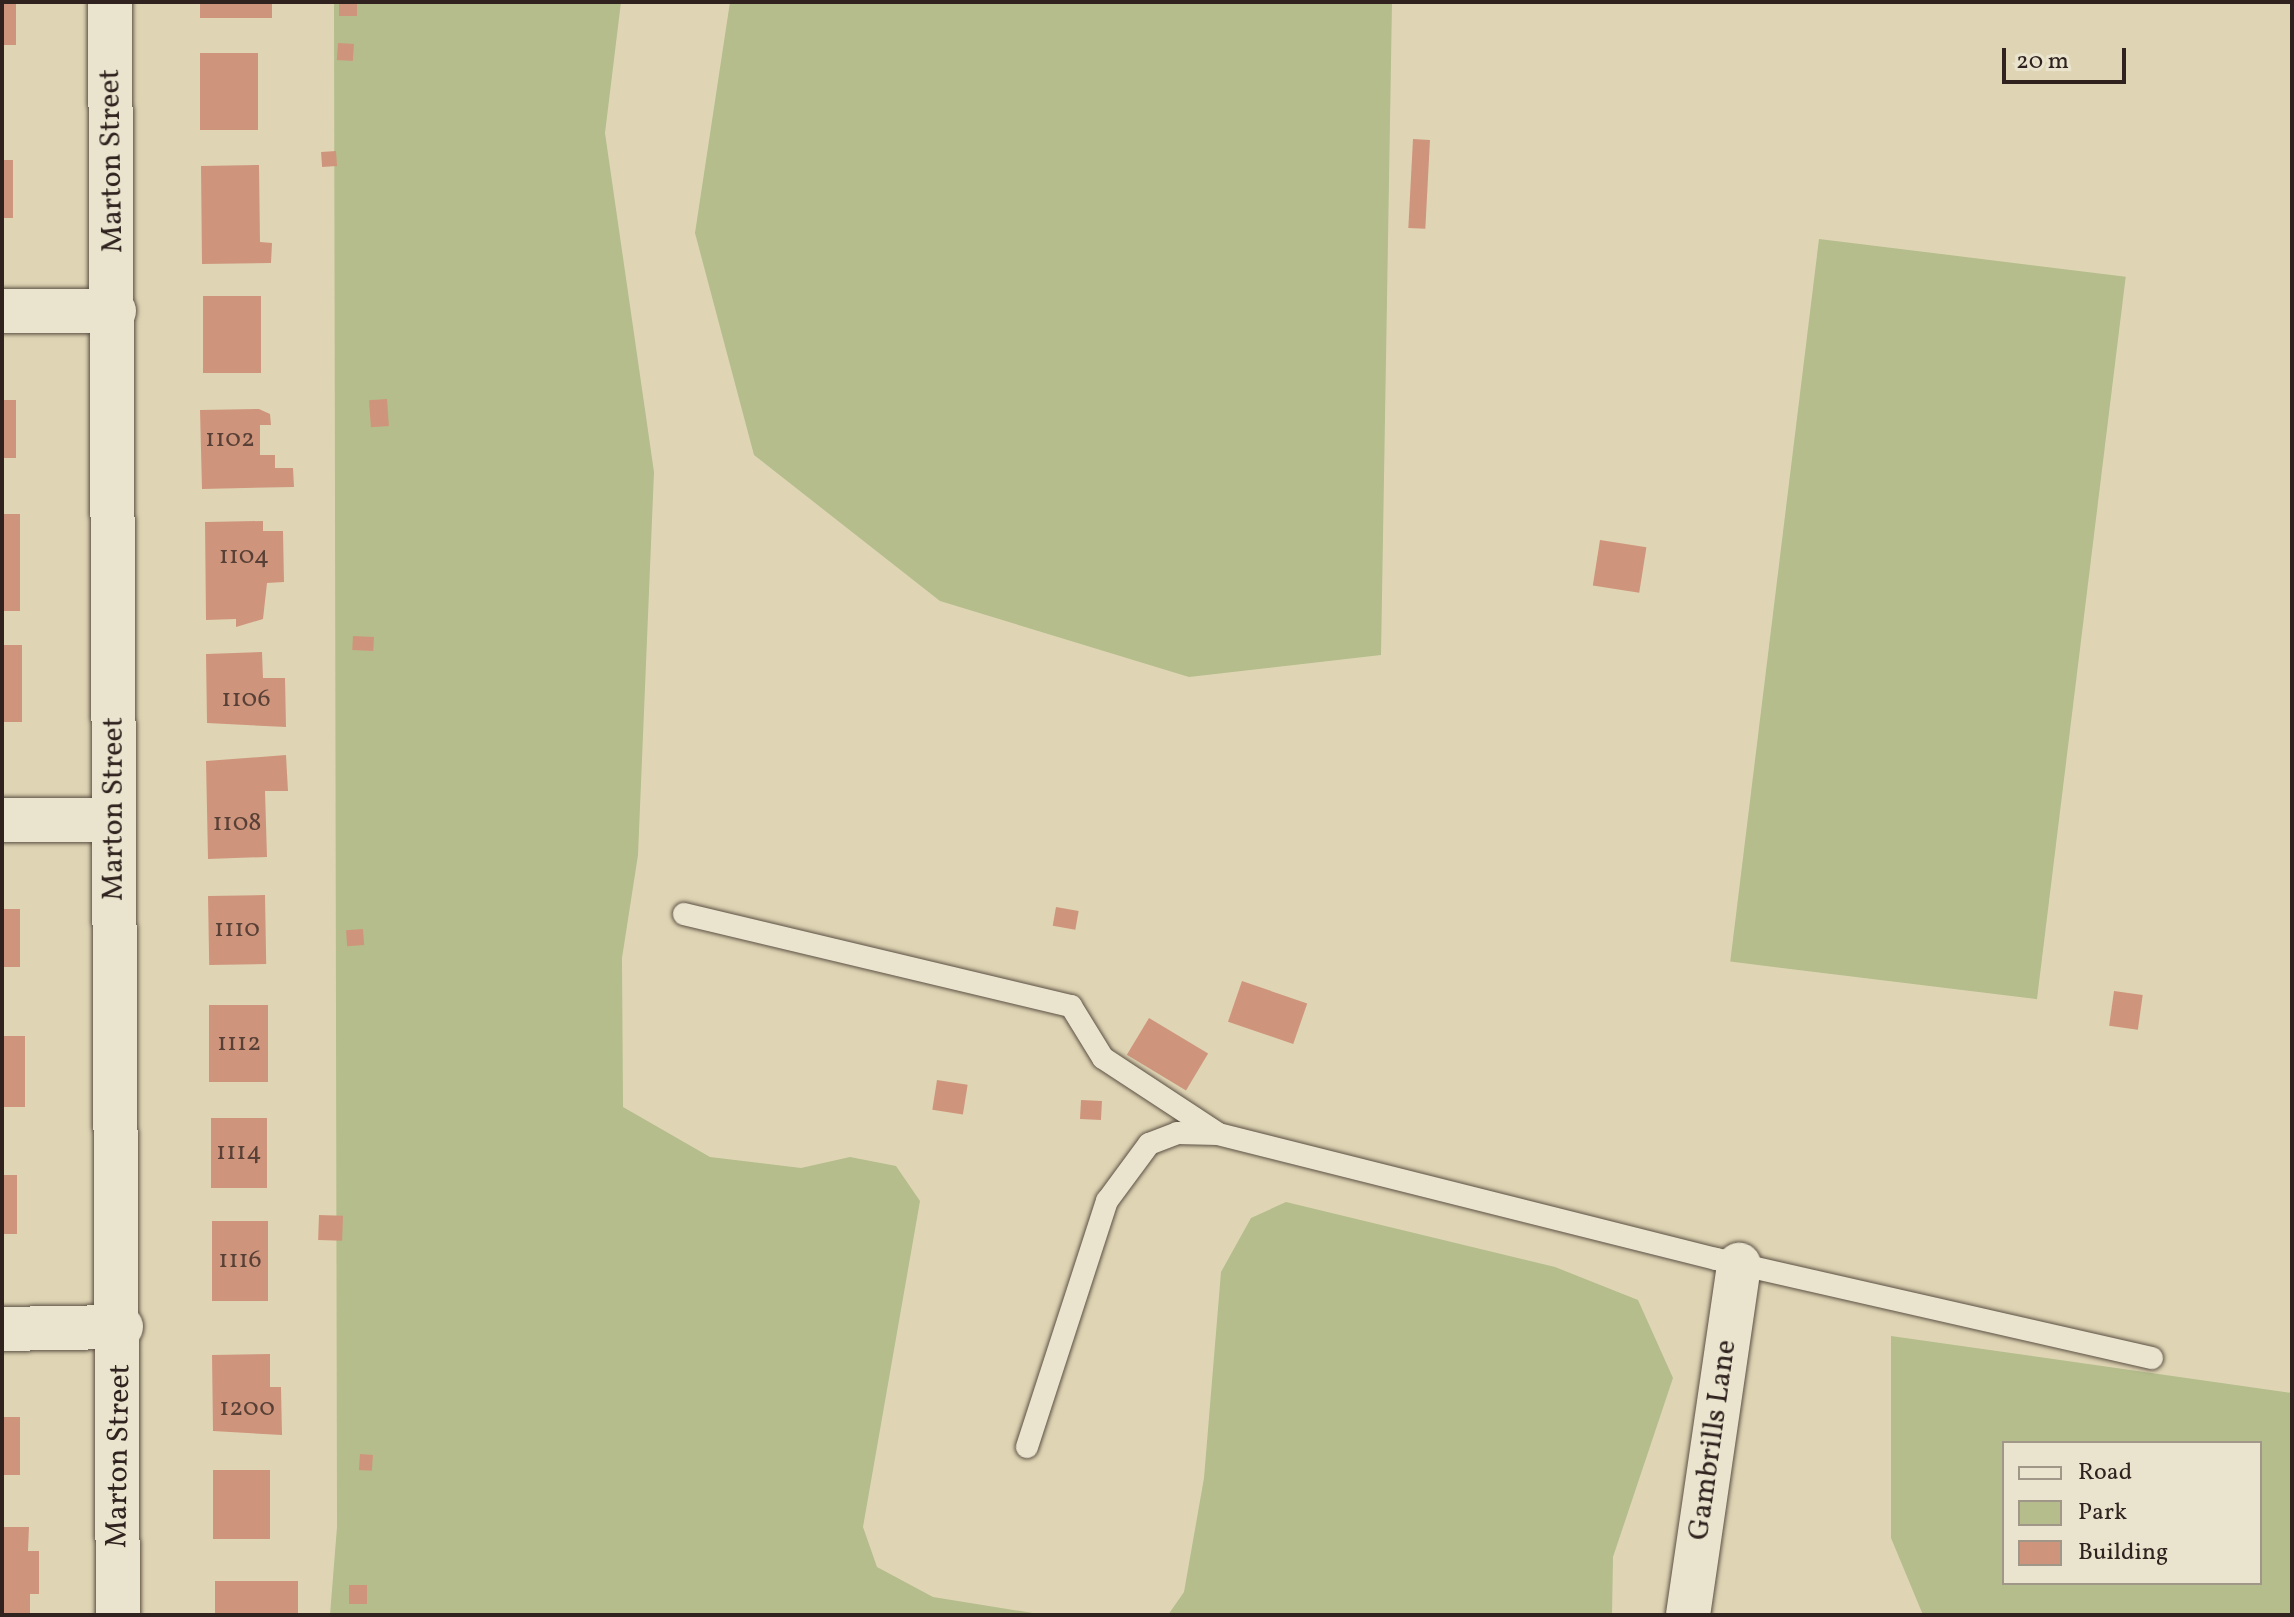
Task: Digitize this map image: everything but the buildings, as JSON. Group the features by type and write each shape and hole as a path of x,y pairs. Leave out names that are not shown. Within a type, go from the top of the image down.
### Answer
{"street":[{"name":"Marton Street","path":"110,2 114,311 113,820 121,1327 118,1615"},
{"path":"2,311 114,311"},
{"path":"2,820 113,820"},
{"name":"Gambrills Lane","path":"1688,1615 1739,1265"},
{"path":"2,1329 121,1327"}],"lane":[{"path":"684,914 1071,1006 1103,1058 1218,1134"},
{"path":"1027,1447 1107,1201 1149,1144 1177,1133 1218,1134 1739,1265 2152,1358"}],"green space":[{"path":"334,2 621,2 605,133 654,472 638,855 622,958 623,1107 710,1157 801,1168 850,1157 896,1166 920,1201 863,1527 877,1567 933,1597 1045,1615 330,1615 337,1527"},
{"path":"730,2 1392,2 1381,655 1189,677 940,601 754,455 695,233"},
{"path":"1819,239 2126,277 2037,999 1730,962"},
{"path":"1286,1202 1555,1267 1638,1300 1673,1378 1613,1557 1612,1615 1168,1615 1184,1592 1204,1478 1221,1272 1251,1218"},
{"path":"1891,1336 2292,1393 2292,1615 1923,1615 1891,1538"}]}
